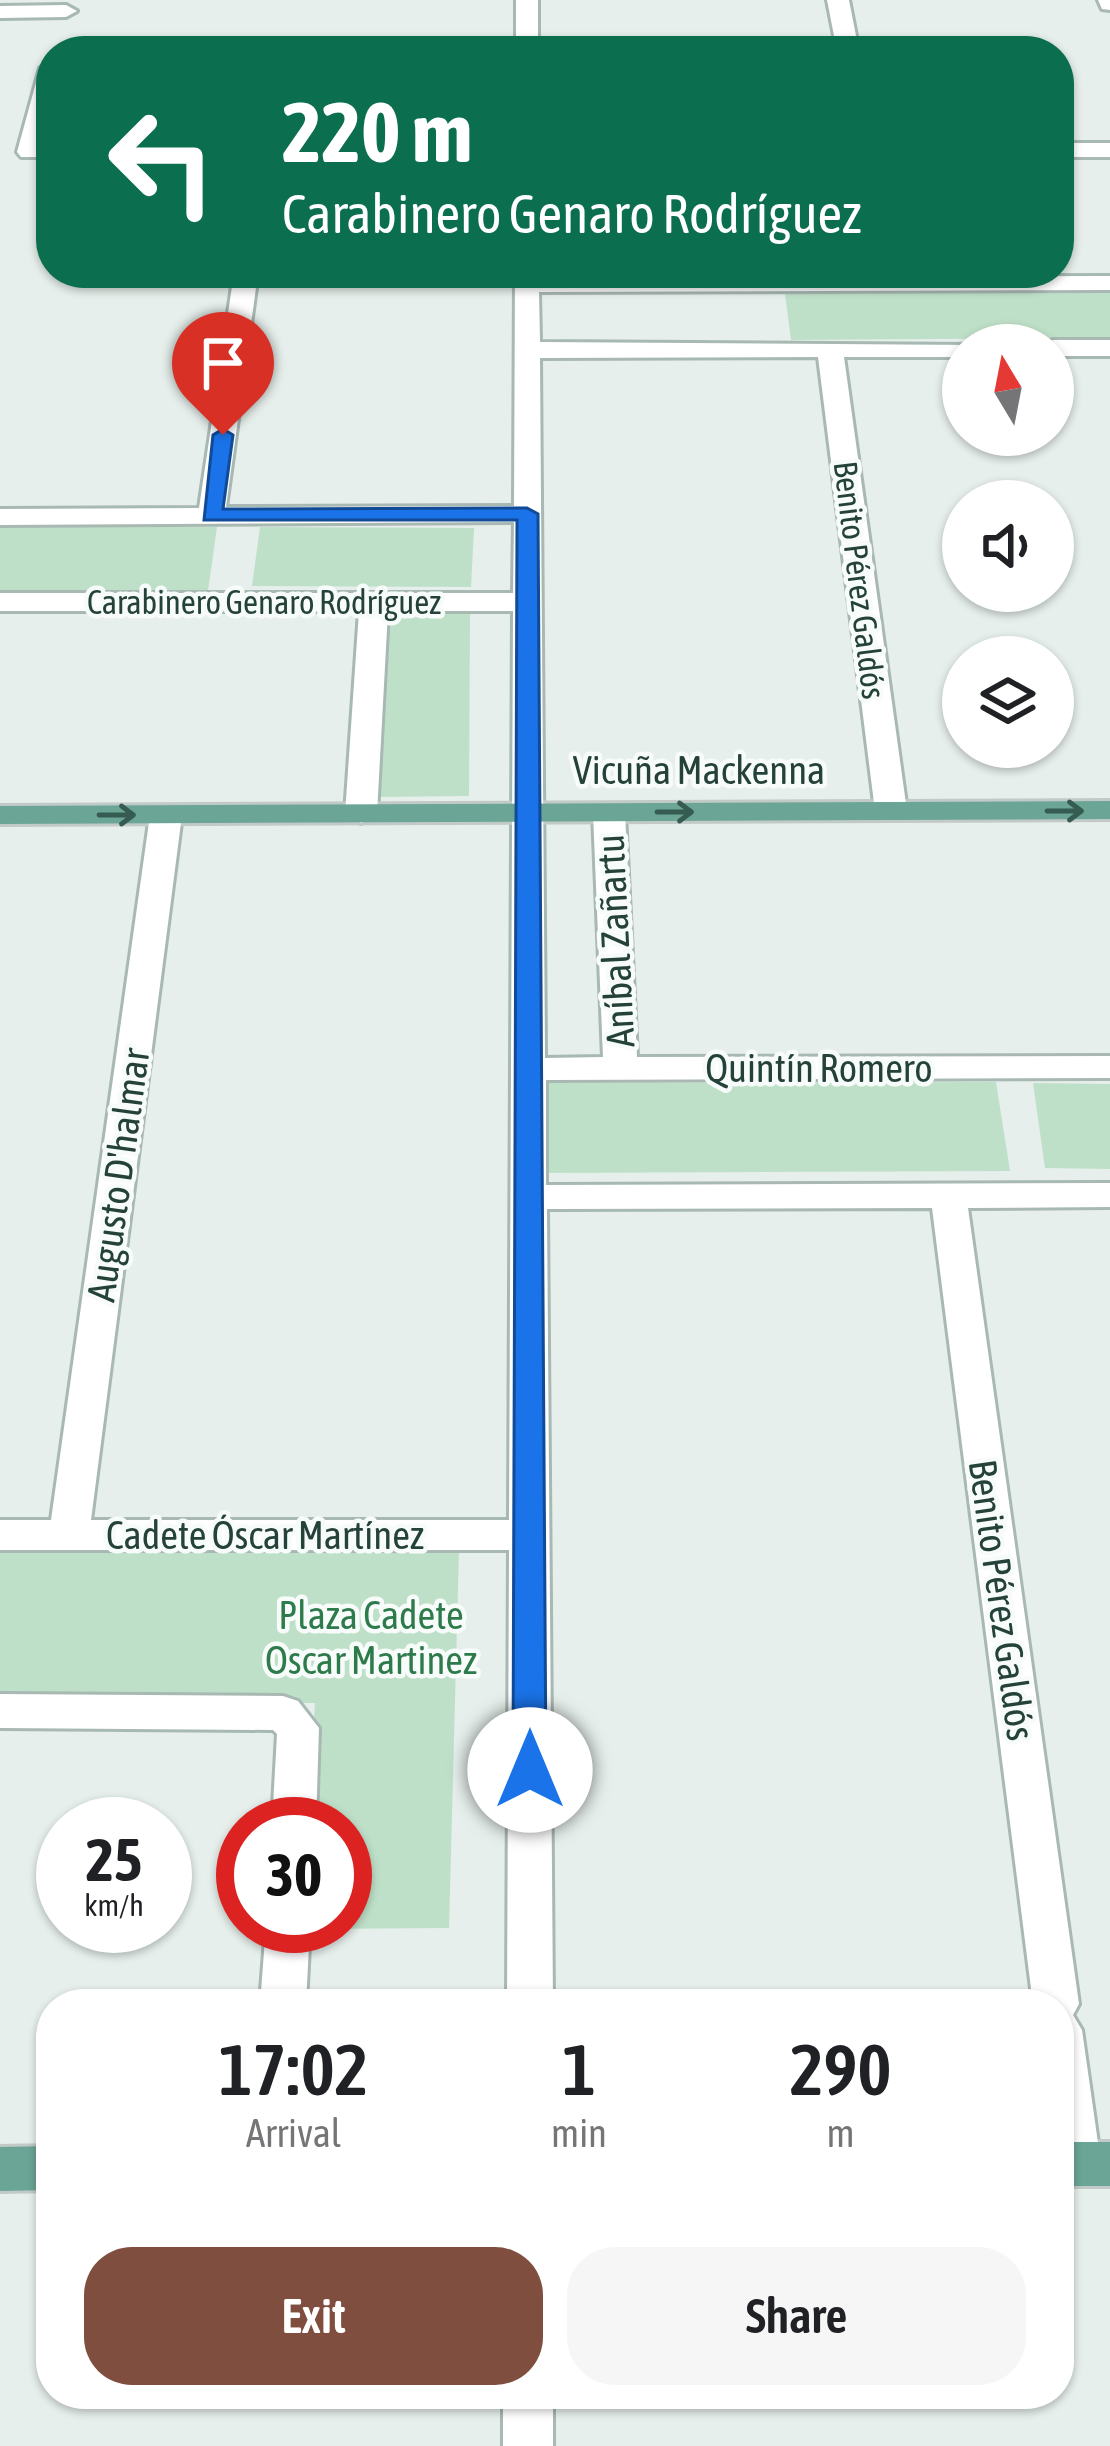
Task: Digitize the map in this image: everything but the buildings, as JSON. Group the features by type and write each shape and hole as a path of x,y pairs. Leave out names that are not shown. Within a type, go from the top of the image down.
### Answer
{"main road":[{"name":"Vicuña Mackenna","path":"0,815 1110,810"},
{"path":"0,2168 36,2168"}],"street":[{"path":"527,0 527,36"},
{"path":"838,0 845,36"},
{"path":"0,12 65,14"},
{"path":"1074,150 1110,150"},
{"path":"0,152 36,152"},
{"path":"1074,283 1110,283"},
{"path":"212,516 244,288"},
{"name":"Aníbal Zañartu","path":"527,288 530,1989"},
{"path":"1074,349 1110,348"},
{"name":"Benito Pérez Galdós","path":"830,349 891,812"},
{"path":"527,350 942,349"},
{"path":"0,517 527,514"},
{"name":"Carabinero Genaro Rodríguez","path":"0,602 528,602"},
{"path":"362,814 374,602"},
{"name":"Aníbal Zañartu","path":"609,812 620,1069"},
{"name":"Augusto D'halmar","path":"69,1535 166,815"},
{"name":"Quintín Romero","path":"528,1069 1110,1067"},
{"path":"529,1197 1110,1195"},
{"name":"Benito Pérez Galdós","path":"948,1196 1053,1989"},
{"name":"Cadete Óscar Martínez","path":"0,1535 529,1535"},
{"path":"0,1712 283,1713 298,1728 295,1797"},
{"path":"284,1989 286,1953"},
{"path":"1074,2117 1082,2164"},
{"path":"528,2409 528,2446"}],"green space":[{"path":"1110,292 1110,338 1074,338 1074,324 942,324 942,339 791,340 785,294"},
{"path":"0,527 217,527 208,591 0,591"},
{"path":"260,527 474,528 471,587 252,586"},
{"path":"470,613 469,796 377,797 384,614"},
{"path":"996,1082 1010,1171 542,1173 542,1083"},
{"path":"1033,1083 1110,1084 1110,1169 1045,1168"},
{"name":"Plaza Cadete Oscar Martinez","path":"459,1550 449,1928 372,1929 372,1797 310,1797 315,1703 0,1704 0,1552"}],"route":[{"path":"223,435 212,516 527,514 530,1770"}]}
